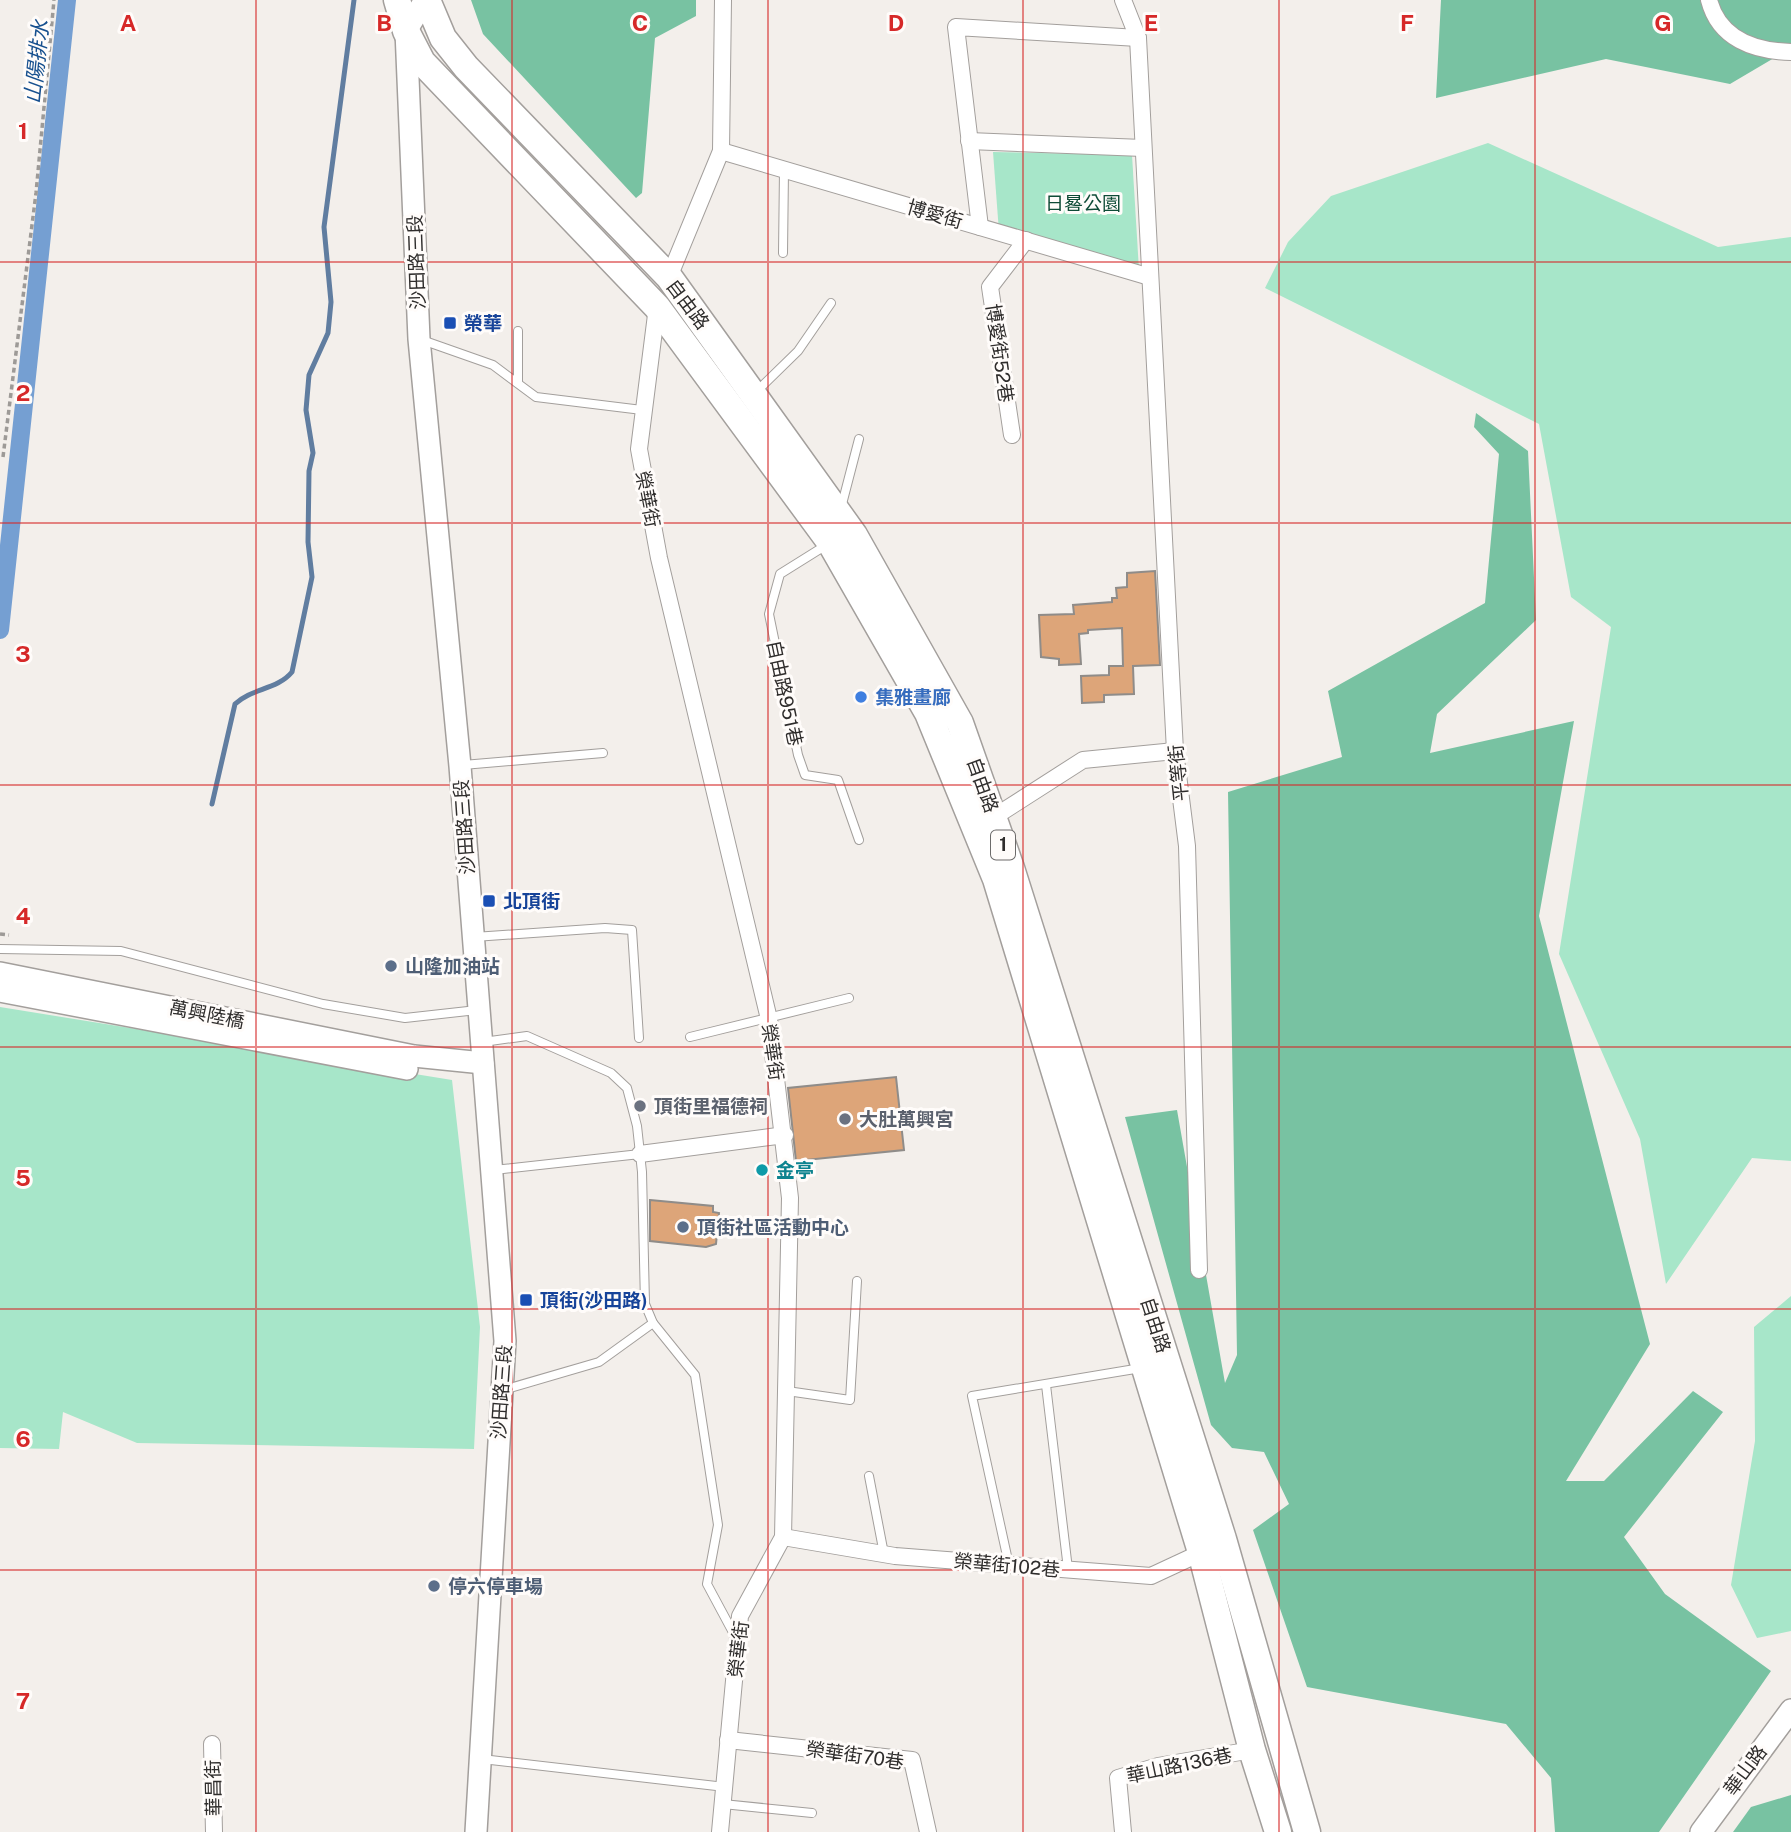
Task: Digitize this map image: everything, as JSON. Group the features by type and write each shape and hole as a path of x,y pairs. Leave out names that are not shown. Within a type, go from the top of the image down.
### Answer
{"main road":[{"name":"沙田路三段","path":"397,0 406,31"},
{"name":"自由路","path":"426,0 443,38 466,67 669,277 840,514 861,571 928,713 996,879 1144,1368 1213,1547 1252,1750 1278,1832"},
{"name":"自由路","path":"406,31 422,62 657,307 830,542 861,571 960,723 994,817 1213,1547 1307,1832"}],"street":[{"path":"406,31 426,0"},
{"path":"721,151 723,0"},
{"name":"平等街","path":"1123,0 1138,38 1175,751 1186,846 1199,1270"},
{"path":"1709,0 1713,18 1729,32 1763,51 1791,52"},
{"path":"980,227 956,27 1138,38"},
{"name":"沙田路三段","path":"406,31 419,339 460,766 477,1010 505,1340 476,1832"},
{"path":"970,141 1143,148"},
{"name":"榮華街","path":"720,1832 740,1616 783,1538 790,1198 785,1135 769,1019 659,558 639,449 657,307 721,151"},
{"name":"博愛街","path":"721,151 1150,277"},
{"name":"博愛街52巷","path":"1012,435 990,287 1026,240"},
{"path":"994,817 1083,761 1175,751"},
{"name":"萬興陸橋","path":"0,973 413,1063"},
{"name":"萬興陸橋","path":"0,990 413,1063"},
{"path":"413,1063 481,1053"},
{"path":"640,1154 785,1135"},
{"name":"榮華街102巷","path":"783,1538 884,1554 1151,1576 1213,1547"},
{"name":"華山路","path":"1701,1832 1791,1710"},
{"name":"榮華街70巷","path":"728,1740 912,1760 928,1832"},
{"name":"華昌街","path":"212,1744 214,1832"},
{"name":"華山路136巷","path":"1123,1832 1118,1778 1158,1766 1252,1750"}],"lane":[{"path":"783,253 784,170"},
{"path":"755,393 798,351 831,303"},
{"path":"517,331 518,383"},
{"path":"419,339 492,365 536,397 642,410"},
{"path":"840,514 859,439"},
{"name":"自由路951巷","path":"830,542 780,574 769,614 798,755 805,775 838,780 859,840"},
{"path":"460,766 603,753"},
{"path":"472,937 606,928 632,930 639,1038"},
{"path":"0,949 121,951 323,1004 405,1018 477,1010"},
{"path":"690,1037 849,998"},
{"path":"481,1053 527,1036 611,1073 627,1088 637,1126 640,1154 645,1304 653,1324 695,1375 718,1525 707,1584 737,1642"},
{"path":"491,1170 640,1154"},
{"path":"787,1391 850,1399 857,1281"},
{"path":"500,1391 599,1362 653,1324"},
{"path":"1009,1565 972,1396 1144,1368"},
{"path":"1046,1385 1068,1569"},
{"path":"869,1476 884,1554"},
{"path":"482,1759 724,1787"},
{"path":"723,1804 812,1813"}],"path":[{"path":"3,457 36,193 54,0"}],"green space":[{"path":"471,0 696,0 696,16 655,38 642,193 636,198 483,34"},
{"path":"1441,0 1791,0 1791,48 1730,84 1606,59 1436,98"},
{"path":"1488,143 1718,247 1791,237 1791,1161 1752,1158 1666,1284 1640,1139 1559,954 1611,627 1571,597 1539,424 1265,288 1288,242 1331,196"},
{"name":"日晷公園","path":"993,152 1132,155 1139,270 999,232"},
{"path":"1476,413 1528,451 1536,620 1437,714 1430,753 1574,721 1539,916 1650,1344 1566,1481 1604,1481 1693,1391 1723,1412 1624,1537 1665,1594 1771,1671 1659,1832 1555,1832 1551,1778 1506,1724 1307,1687 1253,1530 1289,1504 1264,1452 1232,1448 1211,1425 1125,1117 1177,1110 1225,1383 1237,1355 1228,792 1342,757 1328,691 1485,603 1499,454 1474,427"},
{"path":"0,1007 452,1080 480,1327 474,1449 137,1443 63,1412 59,1449 0,1448"},
{"path":"1791,1296 1791,1631 1757,1638 1731,1585 1755,1441 1754,1327"},
{"path":"1791,1795 1791,1832 1733,1832 1751,1807"}],"building":[{"path":"1155,571 1160,665 1133,666 1134,694 1104,695 1104,702 1082,703 1081,676 1109,675 1109,666 1123,666 1122,628 1088,630 1088,633 1079,634 1081,664 1059,665 1059,659 1041,657 1039,615 1074,614 1073,605 1112,602 1112,598 1117,598 1116,588 1127,587 1127,573"},
{"name":"大肚萬興宮","path":"896,1077 904,1150 796,1161 788,1088"},
{"name":"頂街社區活動中心","path":"650,1200 713,1206 713,1212 719,1213 716,1244 706,1247 650,1241"}],"waterway":[{"name":"山陽排水","path":"0,630 67,0"},
{"path":"212,804 235,704 279,682 292,672 312,577 308,542 309,471 313,453 306,410 309,375 328,333 331,302 324,227 354,0"}],"place":[{"name":"榮華","path":"450,323"},
{"name":"集雅畫廊","path":"861,697"},
{"name":"北頂街","path":"489,901"},
{"name":"山隆加油站","path":"391,966"},
{"name":"頂街里福德祠","path":"640,1106"},
{"name":"大肚萬興宮","path":"845,1119"},
{"name":"金亭","path":"762,1170"},
{"name":"頂街社區活動中心","path":"683,1227"},
{"name":"頂街(沙田路)","path":"526,1300"},
{"name":"停六停車場","path":"434,1586"}]}
